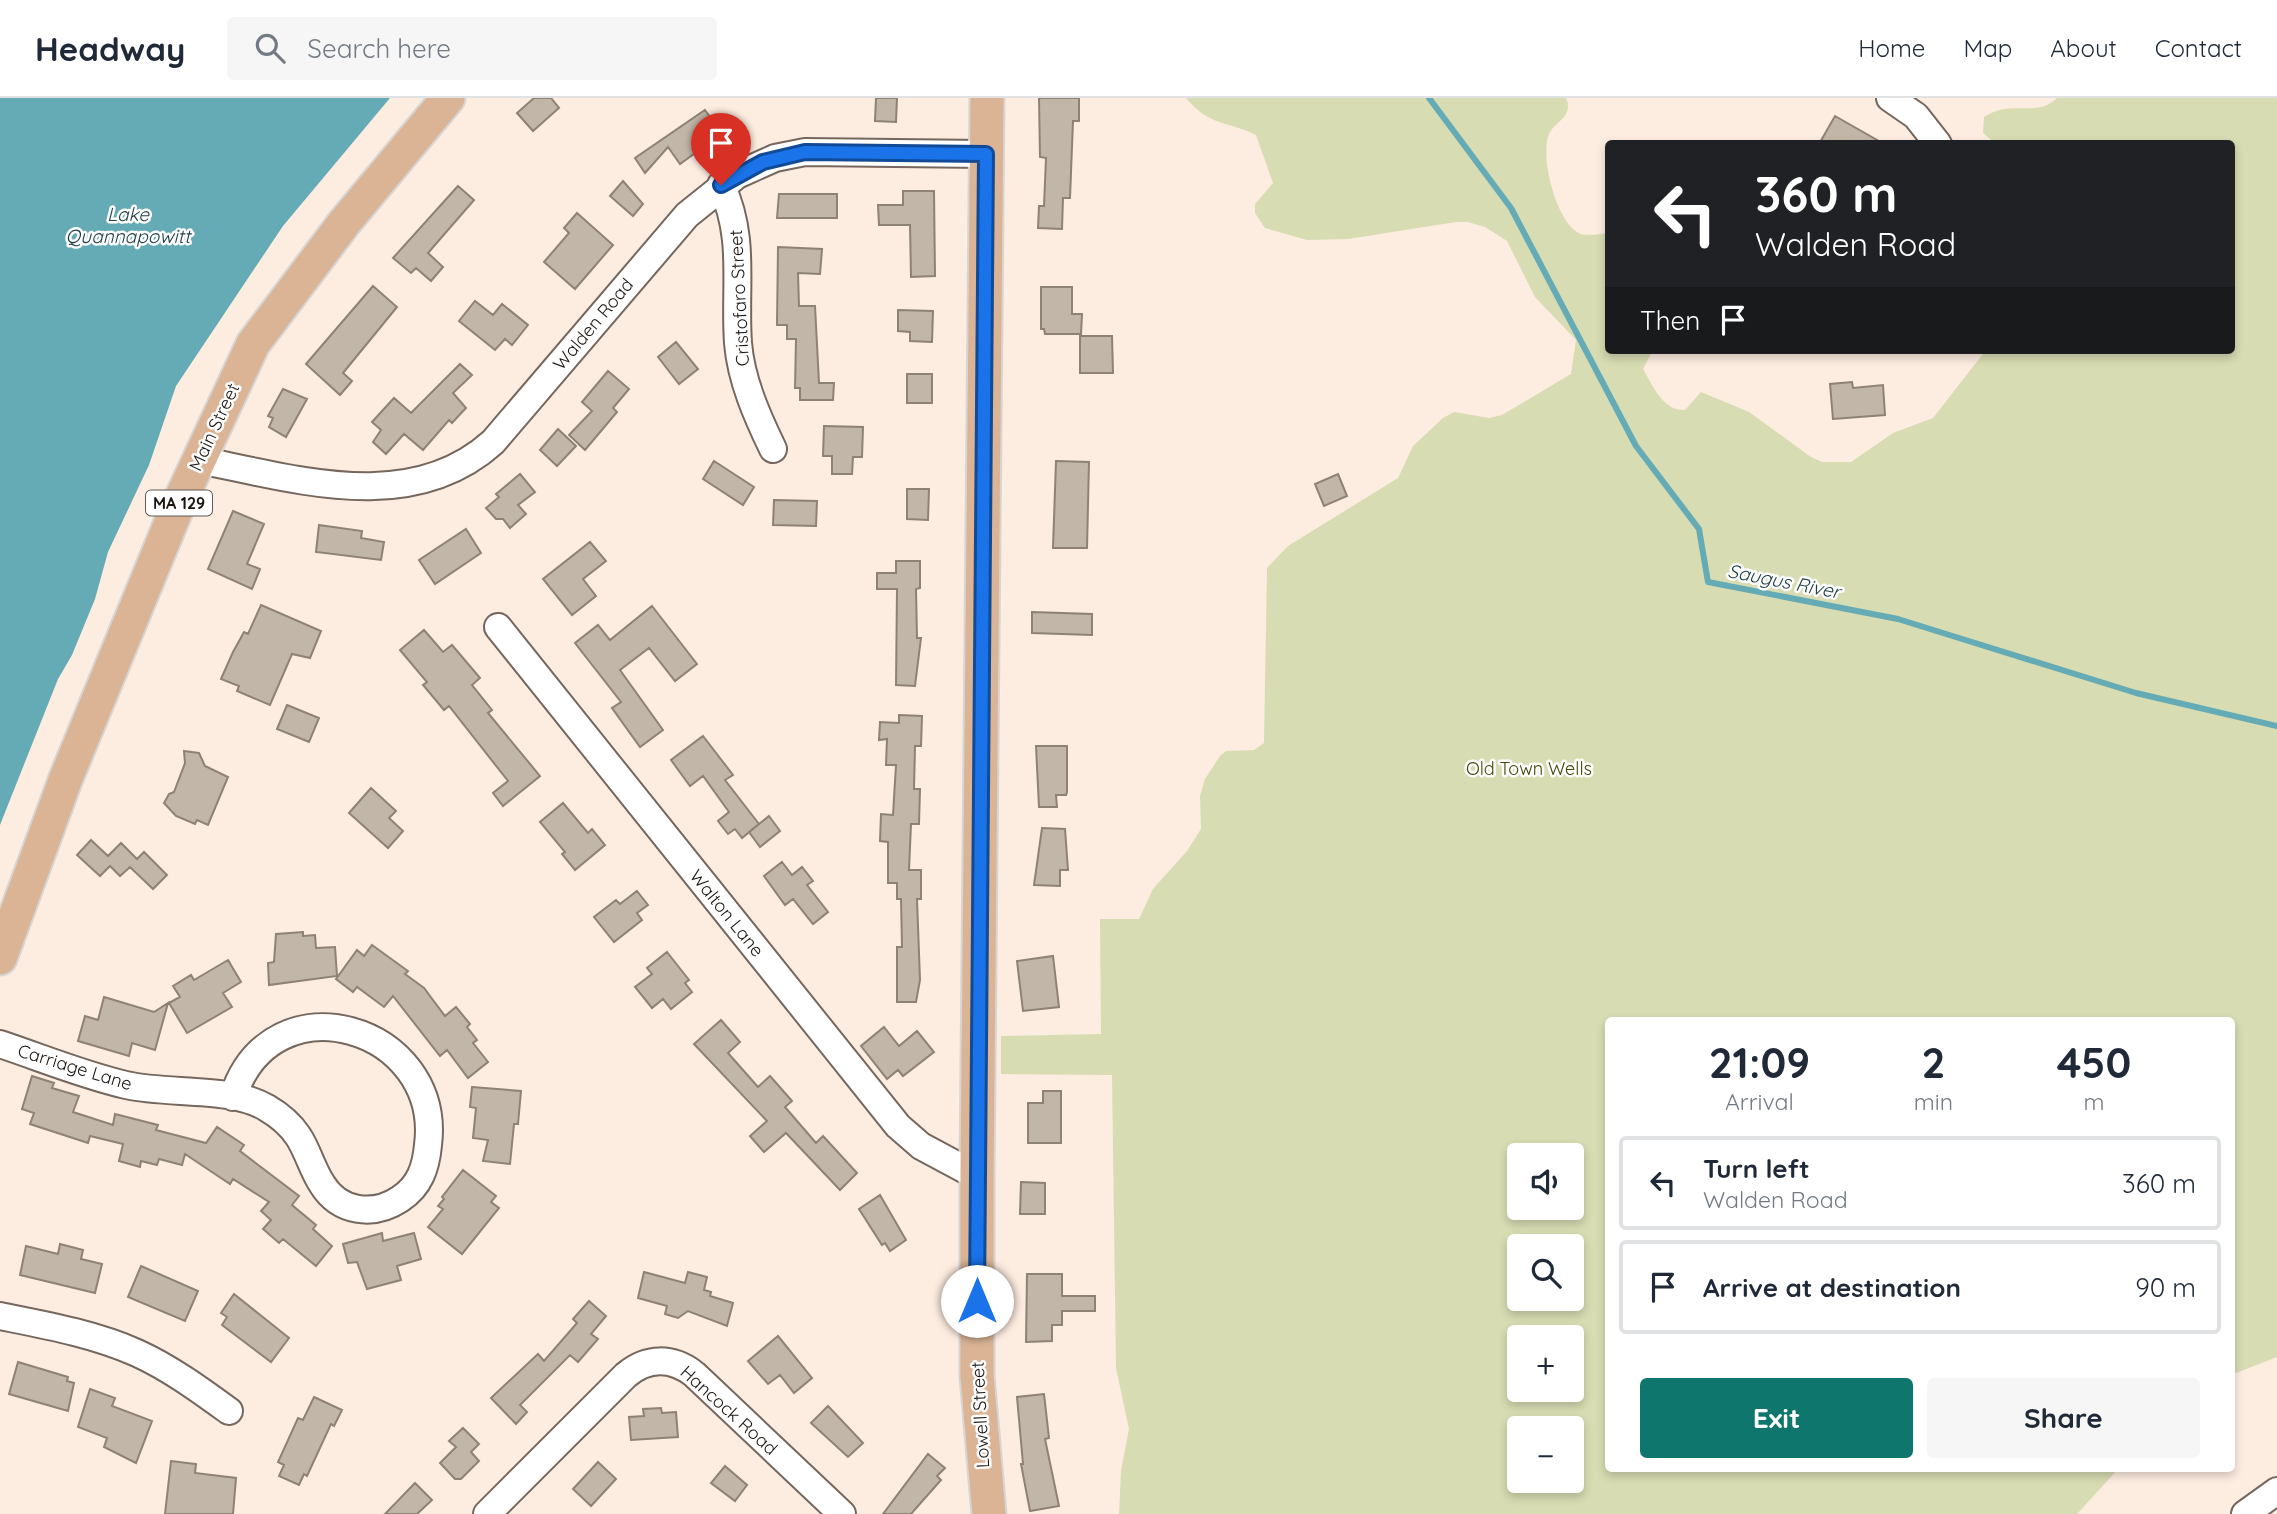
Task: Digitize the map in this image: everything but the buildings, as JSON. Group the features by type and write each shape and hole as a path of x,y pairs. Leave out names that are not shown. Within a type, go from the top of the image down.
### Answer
{"main road":[{"name":"Main Street","path":"0,958 66,778 199,460 259,335 352,213 448,98"},
{"name":"Lowell Street","path":"987,98 977,1376 989,1514"}],"street":[{"path":"1890,98 1916,116 1935,140"},
{"name":"Walden Road","path":"199,460 298,479 360,486 417,483 460,467 501,433 679,224 721,185 763,162 805,152 986,154"},
{"name":"Cristofaro Street","path":"721,185 737,227 740,360 757,415 773,449"},
{"name":"Walton Lane","path":"498,627 898,1126 921,1146 977,1175"},
{"name":"Carriage Lane","path":"0,1044 127,1085 233,1097 257,1103 284,1121 299,1138 326,1190 353,1209 374,1210 393,1204 411,1191 422,1175 429,1138 423,1098 407,1068 389,1048 371,1037 330,1027 307,1028 288,1034 269,1043 252,1058 233,1097"},
{"path":"0,1316 65,1331 136,1352 194,1386 229,1411"},
{"name":"Hancock Road","path":"487,1514 626,1375 645,1363 660,1361 675,1363 694,1374 842,1514"},
{"path":"2245,1514 2277,1491"}],"green space":[{"name":"Old Town Wells","path":"1186,98 1566,98 1568,110 1549,134 1546,158 1548,173 1558,205 1572,228 1584,235 1605,233 1605,354 1651,354 1643,369 1665,402 1677,409 1685,410 1701,392 1749,412 1811,457 1822,462 1851,462 1893,433 1933,418 1983,354 2235,354 2235,140 1991,140 1983,133 1984,117 2004,109 2041,107 2057,98 2277,98 2277,1357 2235,1373 2235,1017 1605,1017 1605,1472 2115,1472 2077,1514 1119,1514 1121,1471 1129,1429 1116,1368 1112,1075 1001,1074 1001,1036 1101,1034 1100,919 1139,919 1153,889 1187,851 1201,829 1200,796 1205,779 1220,756 1226,751 1254,750 1264,743 1267,568 1288,546 1398,478 1413,446 1443,418 1454,412 1489,418 1502,415 1571,374 1576,340 1535,297 1507,241 1485,227 1456,222 1348,239 1307,240 1265,228 1255,213 1255,204 1273,183 1256,135 1211,118"}],"water":[{"name":"Lake Quannapowitt","path":"0,98 390,98 283,226 176,386 149,465 108,552 95,599 72,655 58,679 0,825"}],"waterway":[{"name":"Saugus River","path":"1429,98 1511,208 1636,446 1699,529 1708,582 1898,619 2136,693 2277,726"}],"route":[{"path":"721,185 763,162 805,152 986,154 977,1301"}]}
